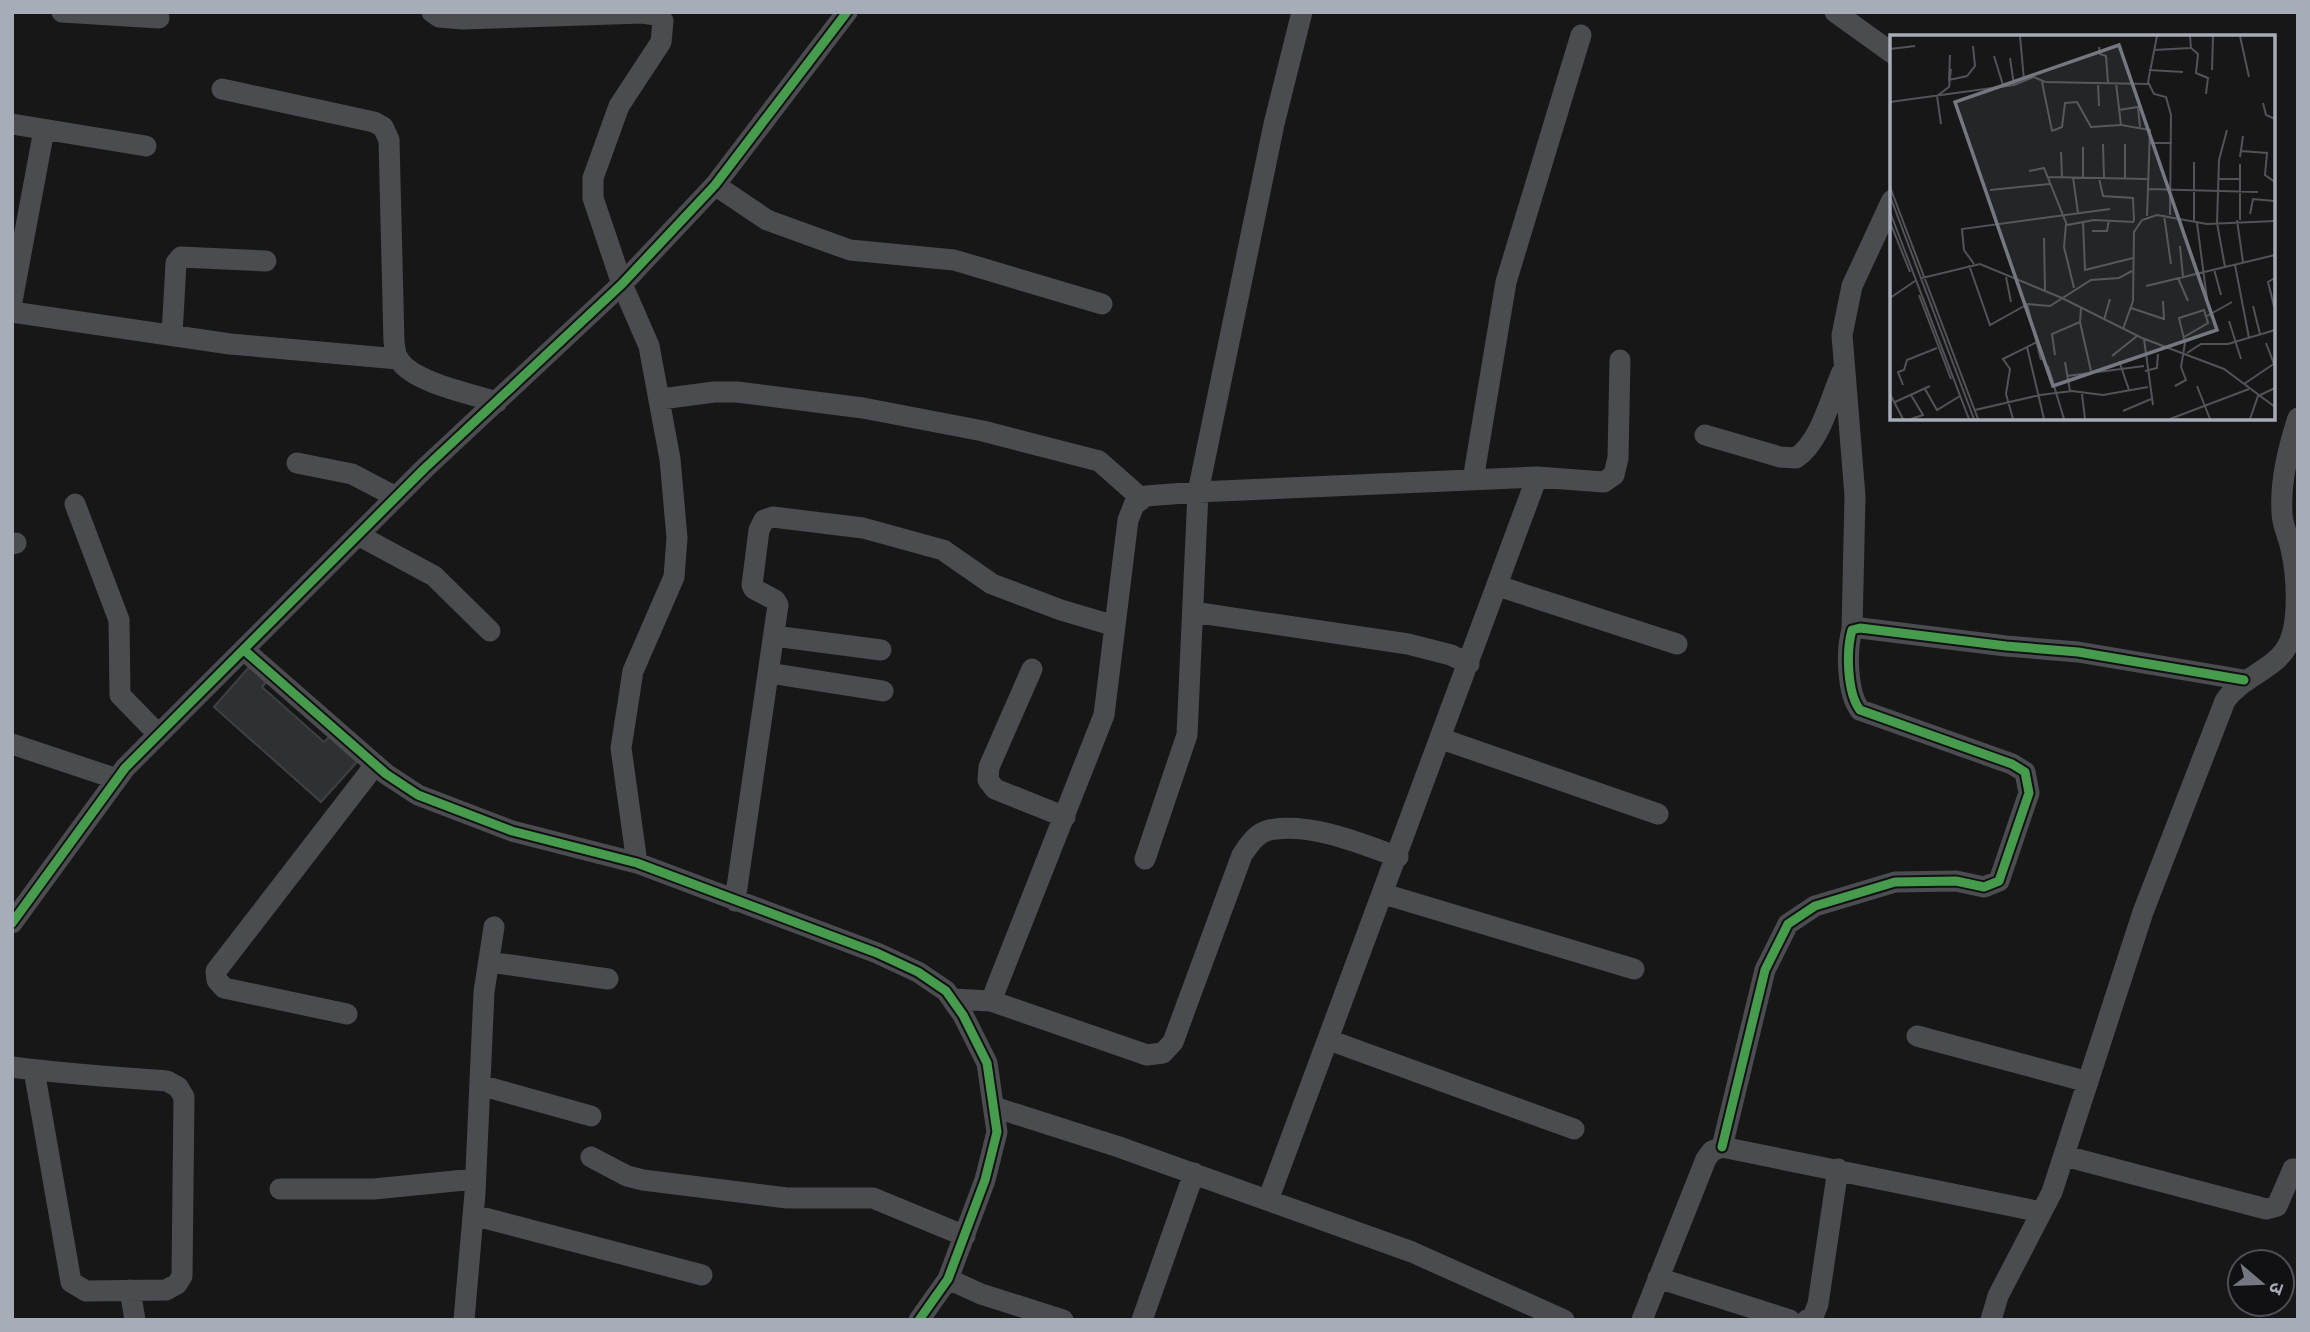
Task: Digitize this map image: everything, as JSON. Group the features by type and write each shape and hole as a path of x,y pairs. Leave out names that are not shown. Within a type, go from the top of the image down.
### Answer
{"street":[{"path":"62,12 159,18"},
{"path":"432,12 445,18 463,19 656,14 663,20 661,42 619,106 593,178 593,198 622,284 649,346 661,400 670,459 677,559 665,602 633,671 621,748 637,863"},
{"path":"12,923 117,779 158,734 396,497 622,284 715,185 847,12"},
{"path":"1145,859 1187,735 1198,492 1274,124 1301,12"},
{"path":"1835,12 1890,52"},
{"path":"1473,480 1506,282 1581,35"},
{"path":"222,89 374,122 383,127 389,140 394,342 398,359 410,371 423,378 497,402"},
{"path":"12,124 146,146"},
{"path":"12,302 44,130"},
{"path":"715,185 767,220 850,250 954,260 1102,304"},
{"path":"1722,1147 1765,970 1788,924 1815,906 1895,882 1956,881 1984,887 1999,881 2029,793 2025,772 2012,764 1860,710 1853,701 1849,641 1852,630 1855,496 1844,367 1844,311 1863,258 1890,204"},
{"path":"172,335 176,263 181,257 266,261"},
{"path":"12,312 230,344 398,359"},
{"path":"991,1001 1104,715 1128,520 1134,505 1146,496 1198,492 1537,477 1604,482 1614,475 1618,458 1620,360"},
{"path":"1705,435 1780,457 1796,458 1807,449 1815,434 1844,367"},
{"path":"661,400 714,392 737,392 863,408 983,430 1100,461 1142,499"},
{"path":"1991,1320 1998,1296 2041,1212 2065,1156 2148,900 2225,701 2244,680 2277,660 2293,634 2296,619 2295,552 2282,516 2298,418"},
{"path":"297,463 352,474 396,497"},
{"path":"1268,1200 1442,739 1537,477"},
{"path":"75,504 119,620 120,695 158,734"},
{"path":"735,901 778,605 775,600 754,589 752,585 759,530 764,520 772,517 863,528 943,550 992,584 1061,610 1115,626"},
{"path":"358,535 434,576 490,631"},
{"path":"1497,586 1677,644"},
{"path":"1193,612 1408,644 1451,655 1469,664"},
{"path":"1852,630 1860,628 2078,652 2244,680"},
{"path":"774,636 881,650"},
{"path":"244,650 375,765 418,795 446,808 512,831 637,863 877,953 918,972 946,991 987,1063 997,1132 985,1180 948,1279 919,1320"},
{"path":"1032,669 989,767 988,780 995,789 1065,817"},
{"path":"769,673 883,691"},
{"path":"1442,739 1658,814"},
{"path":"12,744 117,779"},
{"path":"347,1014 224,988 217,980 216,971 375,765"},
{"path":"952,999 991,1001 1147,1055 1163,1053 1173,1042 1242,855 1253,838 1269,830 1318,831 1398,857"},
{"path":"1384,894 1634,969"},
{"path":"464,1320 489,962 494,927"},
{"path":"489,962 608,979"},
{"path":"1917,1036 2088,1082"},
{"path":"1329,1040 1574,1129"},
{"path":"12,1067 167,1081 178,1087 184,1097 182,1276 177,1284 166,1290 86,1291 71,1282 34,1070"},
{"path":"480,1085 591,1116"},
{"path":"994,1107 1194,1174 1412,1252 1520,1311 1564,1320"},
{"path":"1642,1320 1706,1159 1712,1151 1722,1147 2041,1212"},
{"path":"2065,1156 2266,1209 2277,1206 2293,1169 2298,1168"},
{"path":"591,1157 627,1176 643,1180 787,1198 873,1198 965,1236"},
{"path":"1807,1320 1812,1317 1818,1304 1838,1169"},
{"path":"1142,1320 1194,1174"},
{"path":"280,1189 374,1189 475,1179"},
{"path":"473,1215 702,1275"},
{"path":"1658,1278 1790,1320"},
{"path":"948,1279 981,1294 1063,1320"},
{"path":"130,1290 135,1320"}],"building":[{"path":"250,666 267,681 262,687 324,742 329,737 357,762 321,802 214,707"}],"cycle path":[{"path":"12,923 125,768 424,469 622,284 715,185 847,12"},
{"path":"1722,1147 1765,970 1788,924 1815,906 1895,882 1956,881 1984,887 1999,881 2029,793 2025,772 2012,764 1860,710 1850,683 1849,649 1852,630 1860,628 2078,652 2244,680"},
{"path":"244,650 386,774 418,795 512,831 637,863 877,953 918,972 946,991 963,1015 987,1063 997,1132 985,1180 948,1279 919,1320"}]}
